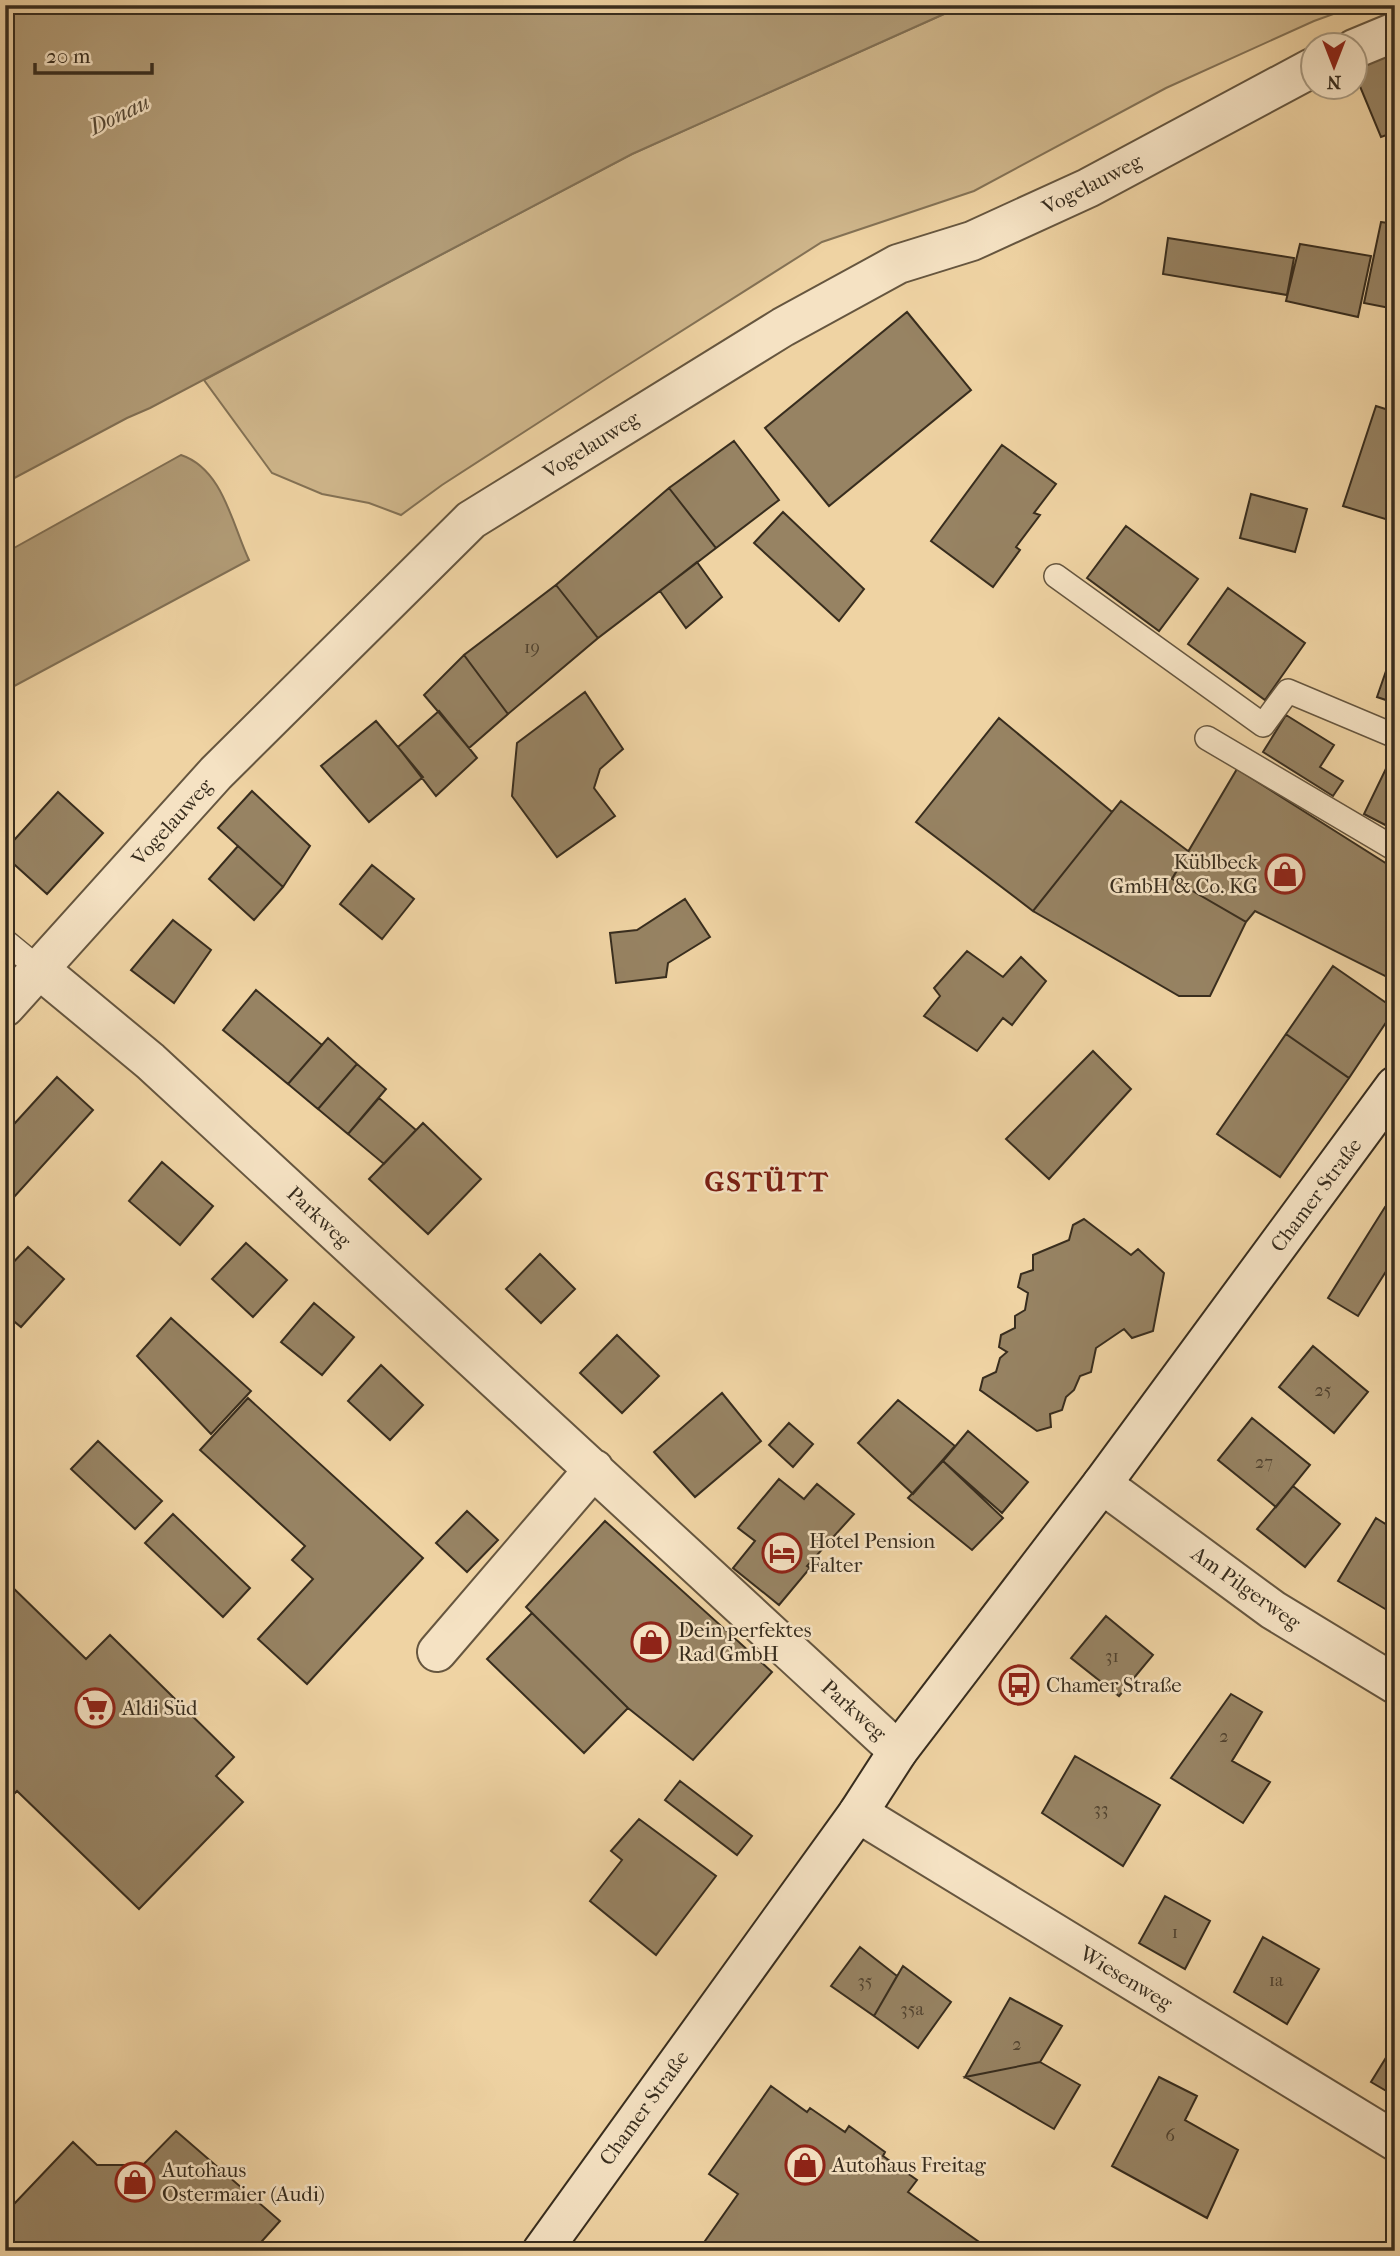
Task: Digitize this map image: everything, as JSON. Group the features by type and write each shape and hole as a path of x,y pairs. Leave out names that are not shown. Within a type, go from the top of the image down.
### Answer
{"street":[{"path":"1368,43 1395,32"},
{"name":"Vogelauweg","path":"5,1007 216,772 471,520 783,327 898,264 972,241 1088,188 1298,76"},
{"name":"Parkweg","path":"39,970 150,1061 898,1751"},
{"name":"Chamer Straße","path":"542,2251 858,1813 898,1751 1102,1484 1395,1087"},
{"path":"437,1652 594,1469"},
{"name":"Am Pilgerweg","path":"1102,1484 1273,1610 1395,1684"},
{"name":"Wiesenweg","path":"858,1813 1395,2141"}],"lane":[{"path":"1056,576 1263,725 1288,691 1395,736"},
{"path":"1208,738 1395,849"},
{"path":"5,941 39,970"}],"shaded area":[{"path":"964,5 1340,5 1342,11 1166,88 974,191 822,242 442,485 401,515 369,503 322,494 272,473 204,380 632,154"}],"water":[{"name":"Donau","path":"5,5 964,5 632,154 5,483"},
{"path":"181,455 207,472 216,485 249,560 5,691 5,553"}],"building":[{"path":"1395,47 1395,132 1381,137 1366,102 1368,56"},
{"path":"1381,222 1395,224 1395,309 1364,303"},
{"path":"1168,238 1294,258 1287,295 1163,274"},
{"path":"1300,244 1371,256 1358,317 1286,301"},
{"path":"907,312 971,390 829,506 765,428"},
{"path":"1376,406 1395,412 1395,522 1343,506"},
{"path":"734,441 779,500 716,548 669,488"},
{"path":"1002,445 1056,484 1034,513 1040,515 1016,547 1020,550 993,587 931,541"},
{"path":"669,488 716,548 598,638 556,585"},
{"path":"1251,494 1307,509 1295,552 1240,538"},
{"path":"783,512 864,589 839,621 754,543"},
{"path":"1126,526 1198,579 1159,631 1087,578"},
{"path":"697,562 722,597 686,628 660,591"},
{"path":"556,585 598,638 508,714 464,655"},
{"path":"1228,588 1305,643 1265,700 1188,644"},
{"path":"1395,645 1395,703 1377,697"},
{"path":"464,655 508,714 469,748 424,695"},
{"path":"585,692 623,749 600,769 594,788 615,816 557,857 512,796 517,743"},
{"path":"439,711 477,758 436,796 398,747"},
{"path":"1286,715 1334,745 1320,767 1343,781 1333,796 1263,752"},
{"path":"999,718 1112,812 1033,911 916,822"},
{"path":"376,721 423,777 369,822 321,766"},
{"path":"1395,750 1395,830 1364,814"},
{"name":"Küblbeck GmbH & Co. KG","path":"1237,769 1395,869 1395,981 1255,911 1246,922 1172,879"},
{"path":"252,791 310,846 283,887 218,828"},
{"path":"58,792 103,833 47,894 5,856 5,850"},
{"path":"1121,801 1188,851 1172,879 1246,922 1210,996 1179,996 1033,911"},
{"path":"238,846 283,887 254,920 209,879"},
{"path":"372,865 414,899 382,939 340,904"},
{"path":"685,899 710,937 668,963 666,977 616,983 610,933 637,930"},
{"path":"173,920 211,950 174,1003 131,970"},
{"path":"967,951 1003,977 1021,957 1046,981 1012,1025 1003,1018 977,1051 924,1016 940,996 934,988"},
{"path":"1333,966 1395,1009 1349,1078 1286,1034"},
{"path":"256,990 322,1045 288,1084 223,1030"},
{"path":"1286,1034 1349,1078 1280,1177 1217,1134"},
{"path":"328,1038 357,1064 318,1109 288,1084"},
{"path":"1093,1051 1131,1089 1049,1179 1006,1139"},
{"path":"357,1064 386,1089 348,1134 318,1109"},
{"path":"57,1077 93,1110 5,1207 5,1134"},
{"path":"379,1098 416,1130 384,1164 348,1134"},
{"path":"423,1123 481,1179 428,1234 369,1179"},
{"path":"162,1162 213,1206 180,1245 129,1201"},
{"path":"1385,1207 1395,1213 1395,1257 1358,1316 1328,1298"},
{"path":"1084,1219 1131,1255 1138,1249 1164,1273 1153,1331 1132,1338 1124,1329 1096,1348 1091,1372 1080,1376 1074,1390 1066,1397 1062,1410 1050,1414 1051,1427 1037,1431 980,1390 983,1378 996,1372 1000,1358 1007,1352 999,1347 1001,1335 1015,1328 1015,1316 1025,1310 1028,1293 1018,1287 1021,1274 1033,1270 1033,1255 1069,1240 1073,1225"},
{"path":"246,1243 287,1280 253,1317 212,1279"},
{"path":"28,1247 64,1279 21,1327 5,1314 5,1271"},
{"path":"540,1254 575,1289 541,1323 506,1289"},
{"path":"314,1303 354,1337 322,1375 281,1342"},
{"path":"171,1318 251,1391 211,1434 137,1356"},
{"path":"617,1335 659,1376 622,1413 580,1373"},
{"path":"1313,1346 1368,1392 1334,1433 1279,1387"},
{"path":"381,1365 423,1405 390,1440 348,1401"},
{"path":"722,1393 761,1441 695,1497 654,1452"},
{"path":"248,1398 423,1558 307,1684 258,1639 313,1579 292,1560 305,1546 200,1450"},
{"path":"898,1400 955,1446 913,1494 858,1443"},
{"path":"1252,1418 1310,1465 1276,1507 1218,1460"},
{"path":"789,1423 813,1444 793,1467 769,1445"},
{"path":"968,1431 1028,1482 1002,1513 943,1461"},
{"path":"98,1441 162,1501 135,1529 71,1469"},
{"path":"943,1461 1003,1518 972,1550 908,1498"},
{"name":"Hotel Pension Falter","path":"779,1479 804,1499 817,1484 854,1514 807,1566 810,1568 779,1605 733,1568 755,1541 738,1528"},
{"path":"1293,1486 1340,1524 1305,1567 1257,1529"},
{"path":"467,1511 498,1540 467,1572 436,1543"},
{"path":"173,1514 250,1588 223,1617 145,1543"},
{"path":"1376,1518 1395,1530 1395,1608 1392,1613 1338,1581"},
{"name":"Dein perfektes Rad GmbH","path":"605,1521 772,1672 693,1760 628,1708 526,1607"},
{"name":"Aldi Süd","path":"5,1580 86,1659 110,1635 234,1757 216,1776 243,1802 139,1909 17,1791 5,1803"},
{"path":"532,1613 628,1708 584,1753 487,1659"},
{"path":"1106,1616 1153,1655 1119,1696 1071,1658"},
{"path":"1231,1694 1262,1712 1232,1761 1270,1782 1243,1823 1171,1778"},
{"path":"1075,1756 1160,1805 1123,1866 1042,1813"},
{"path":"680,1781 752,1836 737,1855 665,1800"},
{"path":"639,1819 716,1876 656,1955 590,1901 622,1860 611,1851"},
{"path":"1165,1896 1210,1921 1185,1969 1139,1943"},
{"path":"1263,1937 1319,1969 1287,2024 1234,1992"},
{"path":"860,1947 897,1976 874,2016 831,1986"},
{"path":"903,1966 951,2002 918,2048 874,2016"},
{"path":"1010,1998 1062,2026 1040,2062 965,2077"},
{"path":"1395,2043 1395,2096 1371,2082"},
{"path":"1040,2062 1080,2085 1054,2129 965,2077"},
{"path":"1159,2077 1197,2096 1185,2120 1238,2150 1207,2218 1112,2166"},
{"name":"Autohaus Freitag","path":"771,2086 807,2112 810,2108 845,2132 849,2126 885,2152 883,2156 917,2180 908,2192 992,2251 698,2251 738,2194 709,2174"},
{"name":"Autohaus Ostermaier (Audi)","path":"176,2131 280,2221 253,2251 5,2251 5,2196 14,2204 73,2142 97,2165 136,2165 140,2168"}],"place":[{"name":"Küblbeck GmbH & Co. KG","path":"1285,874"},
{"name":"Hotel Pension Falter","path":"782,1553"},
{"name":"Dein perfektes Rad GmbH","path":"651,1642"},
{"name":"Chamer Straße","path":"1019,1685"},
{"name":"Aldi Süd","path":"95,1708"},
{"name":"Autohaus Freitag","path":"805,2165"},
{"name":"Autohaus Ostermaier (Audi)","path":"135,2182"}],"district":[{"name":"GSTÜTT","path":"767,1181"}]}
